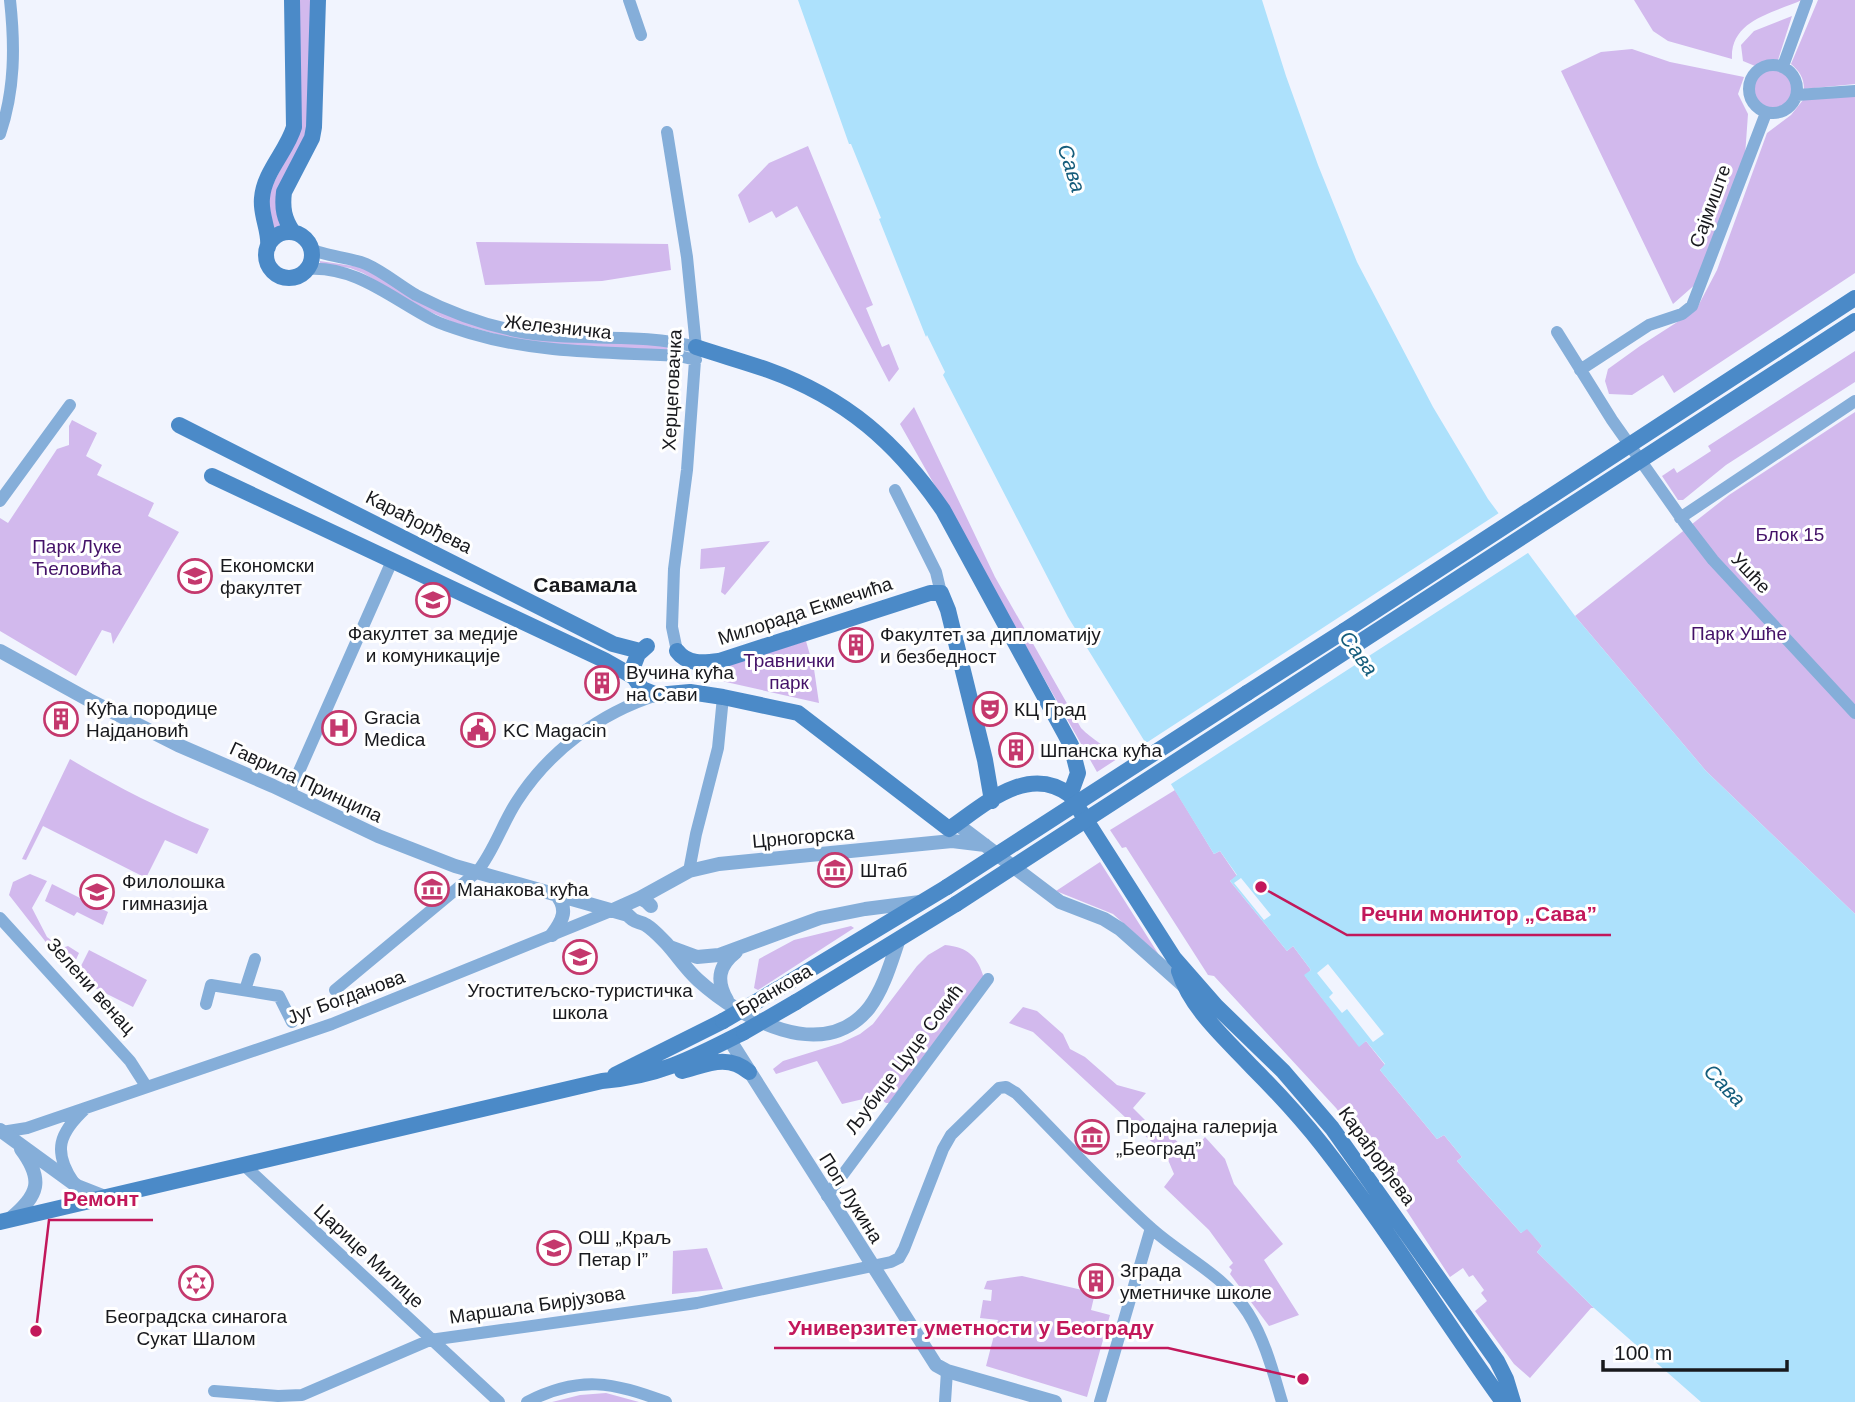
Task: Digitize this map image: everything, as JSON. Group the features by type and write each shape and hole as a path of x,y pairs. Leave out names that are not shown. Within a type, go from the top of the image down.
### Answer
{"main road":[{"path":"268,247 279,234 293,232 303,236 311,248 312,257 307,269 293,277 276,273 267,260 268,237 262,208 264,189 294,127 292,0"},
{"path":"293,232 286,223 283,201 284,192 312,138 314,127 318,0"},
{"name":"Бранкова","path":"602,1081 723,1021 923,902 1855,299"},
{"name":"Бранкова","path":"245,1166 602,1081 655,1073 737,1036 956,904 1855,321"},
{"path":"696,353 770,370 809,387 882,436 921,479 943,510 1071,745 1078,772 1070,795 1056,787 1038,782 1018,787 953,826"},
{"name":"Карађорђева","path":"179,425 612,645 643,649 633,664 634,677"},
{"path":"212,476 604,660 634,677 642,689 662,694"},
{"name":"Милорада Екмечића","path":"679,654 702,663 719,661 930,593 941,593"},
{"path":"941,593 948,610 985,760 992,801"},
{"name":"Карађорђева","path":"662,694 690,692 798,713 953,826"},
{"name":"Карађорђева","path":"1070,795 1174,958 1210,999 1283,1071 1332,1128 1497,1361 1513,1402"},
{"name":"Карађорђева","path":"1174,958 1185,987 1216,1029 1325,1148 1417,1275 1503,1402"},
{"path":"655,1073 677,1072 725,1060 741,1065 748,1072"},
{"path":"3,1221 245,1166"}],"street":[{"path":"0,134 11,88 15,56 10,0"},
{"path":"629,0 641,35"},
{"path":"1783,66 1807,0"},
{"path":"1783,66 1797,81 1797,95 1791,107 1785,111 1766,113 1751,100 1750,81 1762,67 1783,66"},
{"path":"1797,95 1855,91"},
{"name":"Сајмиште","path":"1580,370 1650,325 1687,311 1702,284 1766,113"},
{"name":"Херцеговачка","path":"667,132 687,257 696,353 687,470 674,569 672,627 679,654"},
{"name":"Железничка","path":"311,248 318,253 357,260 418,296 494,326 541,334 674,341 696,353"},
{"name":"Железничка","path":"307,269 355,276 436,321 506,343 537,348 679,356 696,353"},
{"name":"Ушће","path":"1557,332 1680,518 1713,560 1855,713"},
{"path":"1680,518 1855,401"},
{"path":"0,501 70,405"},
{"path":"895,490 936,572 941,593"},
{"path":"289,794 392,561"},
{"name":"Гаврила Принципа","path":"0,651 178,745 388,841 430,858 611,911"},
{"path":"335,990 477,872 486,861 516,803 541,769 563,748 597,723 632,703 662,694"},
{"path":"690,871 696,834 718,748 723,697"},
{"name":"Црногорска","path":"921,844 953,826"},
{"name":"Карађорђева","path":"953,826 985,845 1060,902 1104,919 1120,929 1185,987"},
{"name":"Црногорска","path":"640,910 658,889 690,871 730,862 952,841 985,845"},
{"path":"552,935 564,913 555,893"},
{"path":"669,947 697,957 719,955 820,918 923,902"},
{"path":"611,911 640,910 655,932 697,979 728,1002 769,1024 801,1035 822,1035 841,1030 860,1018 882,986 899,939"},
{"name":"Југ Богданова","path":"5,1134 332,1024 611,911"},
{"name":"Зелени венац","path":"0,918 130,1061 146,1087"},
{"path":"728,1002 719,983 719,975 726,962 740,949"},
{"path":"245,990 254,959"},
{"name":"Љубице Цуце Сокић","path":"827,1196 988,979"},
{"path":"206,1004 211,985 279,996 292,1022"},
{"name":"Поп Лукина","path":"737,1036 748,1072 936,1366 947,1371"},
{"name":"Маршала Бирјузова","path":"214,1391 302,1395 430,1340 697,1303 872,1267 899,1258 951,1135 1003,1087 1016,1093 1152,1228"},
{"name":"Југ Богданова","path":"76,1186 63,1165 60,1146 67,1128 89,1106"},
{"path":"5,1134 76,1186 105,1197"},
{"path":"3,1221 29,1202 36,1183 32,1165 5,1134"},
{"name":"Царице Милице","path":"245,1166 499,1402"},
{"path":"1100,1402 1152,1228 1180,1252 1214,1273 1239,1301 1261,1336 1282,1402"},
{"path":"945,1402 947,1371 1055,1402"},
{"path":"527,1402 564,1387 602,1384 628,1388 666,1402"}],"green space":[{"path":"299,0 310,0 313,103 310,131 287,176 286,230 273,233 268,194 290,151"},
{"path":"1634,0 1802,0 1767,14 1746,27 1733,46 1732,59 1668,41 1653,31"},
{"path":"1818,0 1855,0 1855,84 1804,89 1800,75 1791,64"},
{"path":"1792,16 1778,60 1764,61 1755,66 1743,61 1741,45 1754,31"},
{"path":"1632,49 1670,62 1744,77 1738,94 1748,114 1745,156 1698,282 1673,304 1561,71 1601,52"},
{"path":"1773,69 1781,70 1787,75 1792,81 1792,97 1787,103 1781,108 1773,109 1765,108 1759,103 1754,97 1753,89 1754,81 1759,75 1765,70"},
{"path":"1855,95 1855,273 1674,393 1663,375 1632,395 1609,394 1605,381 1608,369 1696,310 1717,270 1767,133 1791,115 1803,100"},
{"path":"808,146 873,305 866,308 882,347 889,344 899,369 889,382 797,206 776,218 772,211 749,223 738,195 769,163"},
{"path":"476,242 668,244 671,270 602,281 485,285"},
{"path":"320,261 360,267 472,323 668,345 667,350 532,344 455,323 417,306 363,273 350,268 320,264"},
{"path":"1855,351 1855,382 1726,465 1683,500 1678,500 1662,476 1674,468 1677,473 1711,451 1708,446"},
{"path":"914,407 995,577 1081,728 1117,759 1097,772 900,424"},
{"name":"Парк Ушће","path":"1855,412 1855,914 1706,771 1575,616 1729,495"},
{"name":"Парк Луке Ћеловића","path":"72,420 97,433 86,456 102,465 97,475 154,503 148,516 179,532 113,644 111,633 102,630 76,676 0,631 0,518 8,523 57,449 69,445 69,426"},
{"path":"770,541 725,595 721,592 725,567 700,569 701,549"},
{"name":"Травнички парк","path":"806,641 819,703 708,678 710,672 716,668"},
{"path":"70,759 138,797 209,829 197,854 165,840 146,878 43,826 26,860 22,859"},
{"path":"1175,790 1214,854 1220,851 1237,876 1230,881 1287,951 1293,946 1311,970 1305,976 1359,1046 1366,1041 1385,1065 1380,1070 1437,1139 1444,1135 1462,1157 1457,1161 1521,1233 1527,1228 1542,1246 1537,1252 1594,1308 1591,1308 1530,1378 1514,1364 1475,1311 1487,1301 1481,1293 1484,1290 1473,1275 1469,1277 1463,1268 1450,1277 1365,1147 1336,1108 1214,976 1208,975 1126,847 1122,848 1110,830"},
{"path":"1100,862 1159,955 1113,914 1056,891"},
{"path":"30,874 47,881 32,908 47,937 62,948 68,946 79,953 70,973 9,895 13,882"},
{"path":"52,884 108,912 103,925 77,912 74,916 45,901"},
{"path":"851,926 854,928 758,990 754,988 759,959 794,940"},
{"path":"945,945 971,954 979,964 984,978 892,1103 886,1103 876,1096 842,1104 817,1061 776,1074 773,1069 783,1061 841,1043 860,1034 873,1024 917,966 928,955"},
{"path":"89,950 147,980 133,1007 75,978"},
{"path":"1023,1007 1037,1011 1063,1034 1070,1049 1085,1057 1117,1085 1146,1093 1133,1108 1153,1128 1158,1123 1190,1154 1205,1137 1225,1159 1234,1184 1283,1244 1264,1260 1299,1315 1269,1326 1230,1274 1232,1270 1229,1267 1233,1263 1209,1230 1164,1187 1174,1174 1166,1155 1033,1032 1009,1023"},
{"path":"707,1248 723,1289 672,1294 673,1251"},
{"path":"1022,1276 1095,1293 1091,1310 1110,1315 1087,1397 986,1366 998,1320 980,1318 983,1300 991,1301 992,1290 984,1289 987,1281"},
{"path":"606,1393 639,1402 552,1402 580,1395"}],"water":[{"name":"Сава","path":"798,0 1262,0 1318,165 1357,262 1433,407 1488,499 1575,616 1706,771 1855,914 1855,1402 1701,1402 1594,1308 1537,1252 1542,1246 1527,1229 1521,1233 1457,1161 1462,1157 1444,1135 1437,1139 1380,1070 1385,1064 1366,1041 1359,1047 1304,975 1311,970 1293,946 1287,951 1230,881 1237,875 1220,851 1214,854 1068,617 943,375 945,372 927,335 926,337 879,219 881,218 849,144"}],"pier":[{"path":"1502,511 1531,551 1168,786 1143,745"},
{"path":"1241,878 1271,915 1264,920 1234,883"},
{"path":"1328,964 1384,1034 1373,1042 1347,1009 1342,1013 1329,997 1333,993 1317,973"}],"place":[{"name":"Економски факултет","path":"195,576"},
{"name":"Факултет за медије и комуникације","path":"433,600"},
{"name":"Факултет за дипломатију и безбедност","path":"856,645"},
{"name":"Вучина кућа на Сави","path":"602,683"},
{"name":"КЦ Град","path":"990,709"},
{"name":"Кућа породице Најдановић","path":"61,719"},
{"name":"Gracia Medica","path":"339,728"},
{"name":"KC Magacin","path":"478,730"},
{"name":"Шпанска кућа","path":"1016,750"},
{"name":"Штаб","path":"835,870"},
{"name":"Речни монитор „Сава”","path":"1261,887"},
{"name":"Манакова кућа","path":"432,889"},
{"name":"Филолошка гимназија","path":"97,892"},
{"name":"Угоститељско-туристичка школа","path":"580,957"},
{"name":"Продајна галерија „Београд”","path":"1092,1137"},
{"name":"ОШ „Краљ Петар I”","path":"554,1248"},
{"name":"Зграда уметничке школе","path":"1096,1281"},
{"name":"Београдска синагога Сукат Шалом","path":"196,1283"},
{"name":"Ремонт","path":"36,1331"},
{"name":"Универзитет уметности у Београду","path":"1303,1379"}],"district":[{"name":"Савамала","path":"585,584"}],"park label":[{"name":"Блок 15","path":"1790,534"}]}
